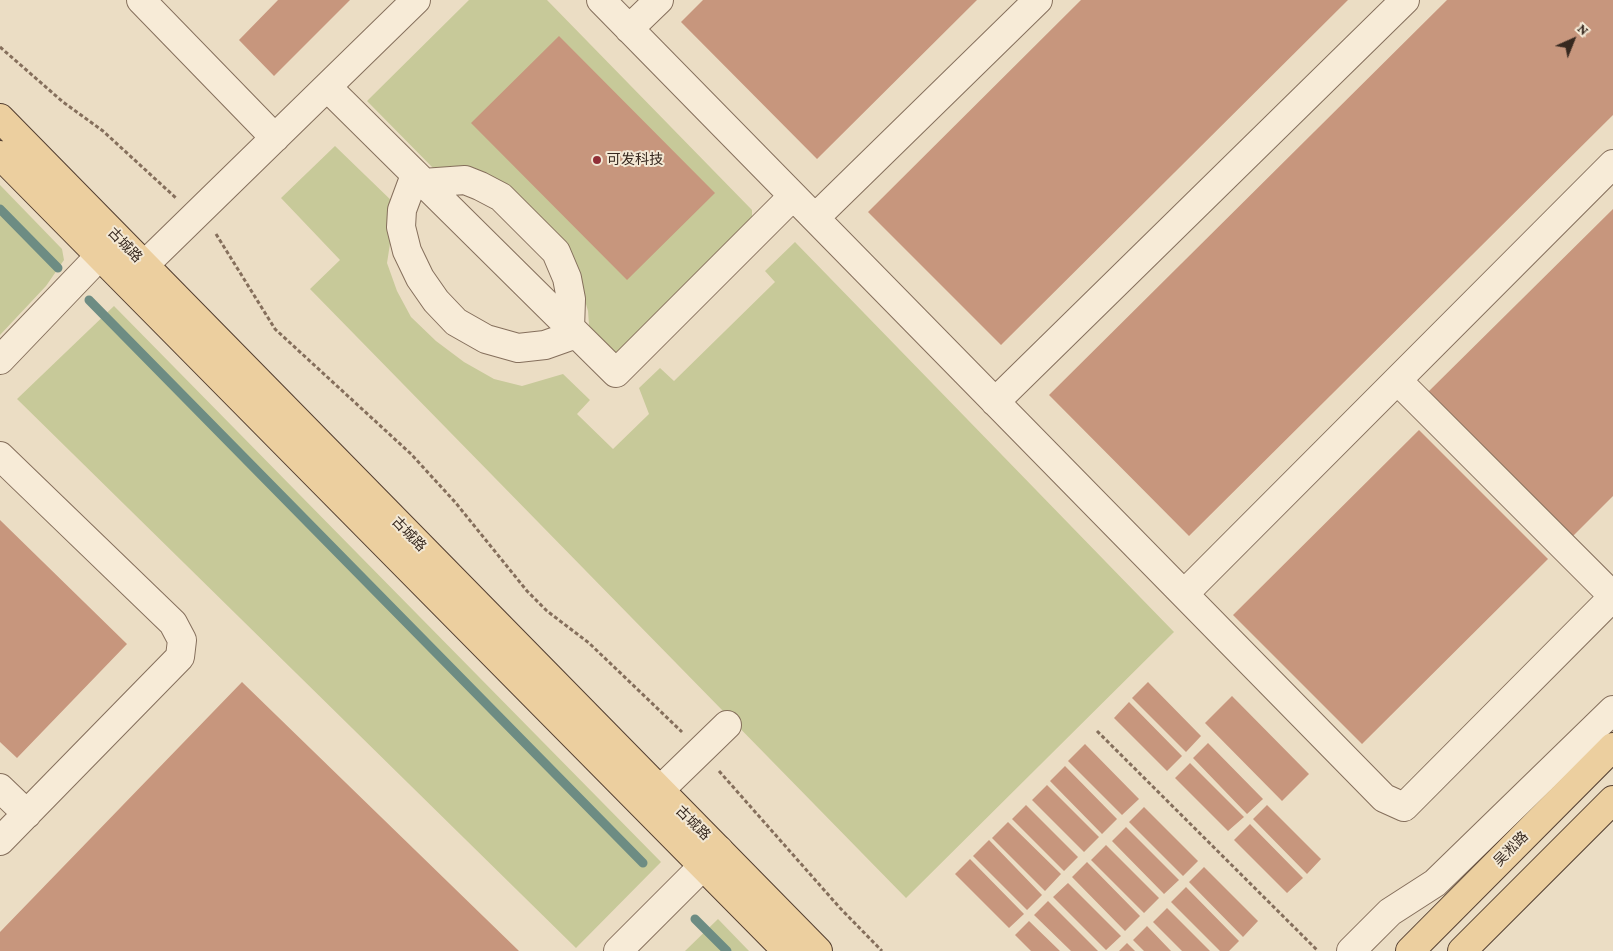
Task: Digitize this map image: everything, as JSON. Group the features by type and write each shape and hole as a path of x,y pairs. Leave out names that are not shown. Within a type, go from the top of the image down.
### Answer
{"main road":[{"name":"古城路","path":"0,118 135,274 711,858 818,951"},
{"name":"古城路","path":"0,155 135,274 660,790 711,858 787,951"},
{"name":"吴淞路","path":"1410,951 1613,747"},
{"path":"1462,951 1613,800"}],"lane":[{"path":"141,0 275,138"},
{"path":"135,274 416,0"},
{"path":"601,0 1384,798 1404,807 1613,596 1398,381"},
{"path":"630,29 659,0"},
{"path":"815,218 1038,0"},
{"path":"995,402 1405,0"},
{"path":"326,87 616,374 793,196"},
{"path":"1184,594 1613,164"},
{"path":"419,179 402,210 401,227 407,251 431,294 456,322 486,339 518,348 545,345 573,332"},
{"path":"419,179 465,180 501,197 556,252 567,278 571,299 573,332"},
{"path":"0,360 106,250"},
{"path":"0,456 172,623 182,640 180,657 0,841"},
{"path":"1351,951 1390,912 1435,883 1613,710"},
{"path":"660,790 727,725"},
{"path":"0,788 26,814"},
{"path":"618,951 711,858"}],"path":[{"path":"0,47 63,102 103,131 219,238 275,329 411,454 455,502 526,591 547,611 589,643 701,751 840,908 882,951"},
{"path":"1097,731 1318,951"}],"green space":[{"path":"469,0 547,0 752,210 752,222 614,364 590,339 588,311 581,287 495,189 436,171 367,101"},
{"path":"335,146 396,205 387,263 397,291 411,317 436,341 464,362 494,379 522,386 563,374 590,400 577,414 613,449 649,414 639,388 660,368 674,381 775,282 765,271 795,242 1174,632 906,898 310,289 340,260 281,198"},
{"path":"0,185 62,249 64,260 46,286 0,335"},
{"path":"114,306 661,862 576,948 17,399"},
{"path":"718,919 749,951 685,951"}],"building":[{"path":"278,0 350,0 274,76 239,40"},
{"path":"703,0 977,0 817,159 681,22"},
{"path":"1081,0 1348,0 1001,345 868,212"},
{"path":"1447,0 1613,0 1613,115 1189,536 1049,395"},
{"path":"559,36 715,193 627,280 471,123"},
{"path":"1613,209 1613,496 1571,538 1427,393"},
{"path":"1419,430 1548,559 1362,744 1233,615"},
{"path":"0,520 127,644 17,758 0,742"},
{"path":"242,682 519,951 0,951 0,932"},
{"path":"1148,682 1201,736 1186,752 1132,698"},
{"path":"1232,696 1309,774 1282,801 1205,723"},
{"path":"1129,702 1182,756 1167,771 1114,718"},
{"path":"1208,743 1263,799 1247,814 1193,758"},
{"path":"1085,744 1139,799 1122,815 1068,761"},
{"path":"1190,763 1244,817 1228,831 1175,778"},
{"path":"1065,766 1117,819 1102,834 1050,781"},
{"path":"1047,785 1099,837 1084,852 1032,800"},
{"path":"1026,805 1078,857 1064,871 1012,819"},
{"path":"1267,805 1321,859 1307,874 1253,819"},
{"path":"1144,807 1198,861 1183,876 1129,822"},
{"path":"1008,822 1061,874 1045,891 992,838"},
{"path":"1250,824 1303,878 1287,893 1234,840"},
{"path":"1126,827 1179,880 1164,894 1112,841"},
{"path":"989,840 1042,895 1027,910 973,856"},
{"path":"1106,845 1159,898 1144,913 1091,860"},
{"path":"970,859 1024,914 1009,928 955,874"},
{"path":"1087,862 1140,916 1125,931 1072,877"},
{"path":"1204,867 1258,921 1243,937 1189,882"},
{"path":"1068,883 1121,936 1106,950 1053,897"},
{"path":"1186,887 1239,941 1229,951 1220,951 1171,902"},
{"path":"1048,901 1098,951 1071,951 1034,915"},
{"path":"1167,908 1210,951 1182,951 1153,922"},
{"path":"1029,921 1060,951 1031,951 1015,935"},
{"path":"1147,926 1171,951 1144,951 1133,940"},
{"path":"1127,943 1135,951 1119,951"}],"waterway":[{"path":"0,209 58,268"},
{"path":"89,300 643,863"},
{"path":"695,919 727,951"}],"place":[{"name":"可发科技","path":"597,160"}]}
